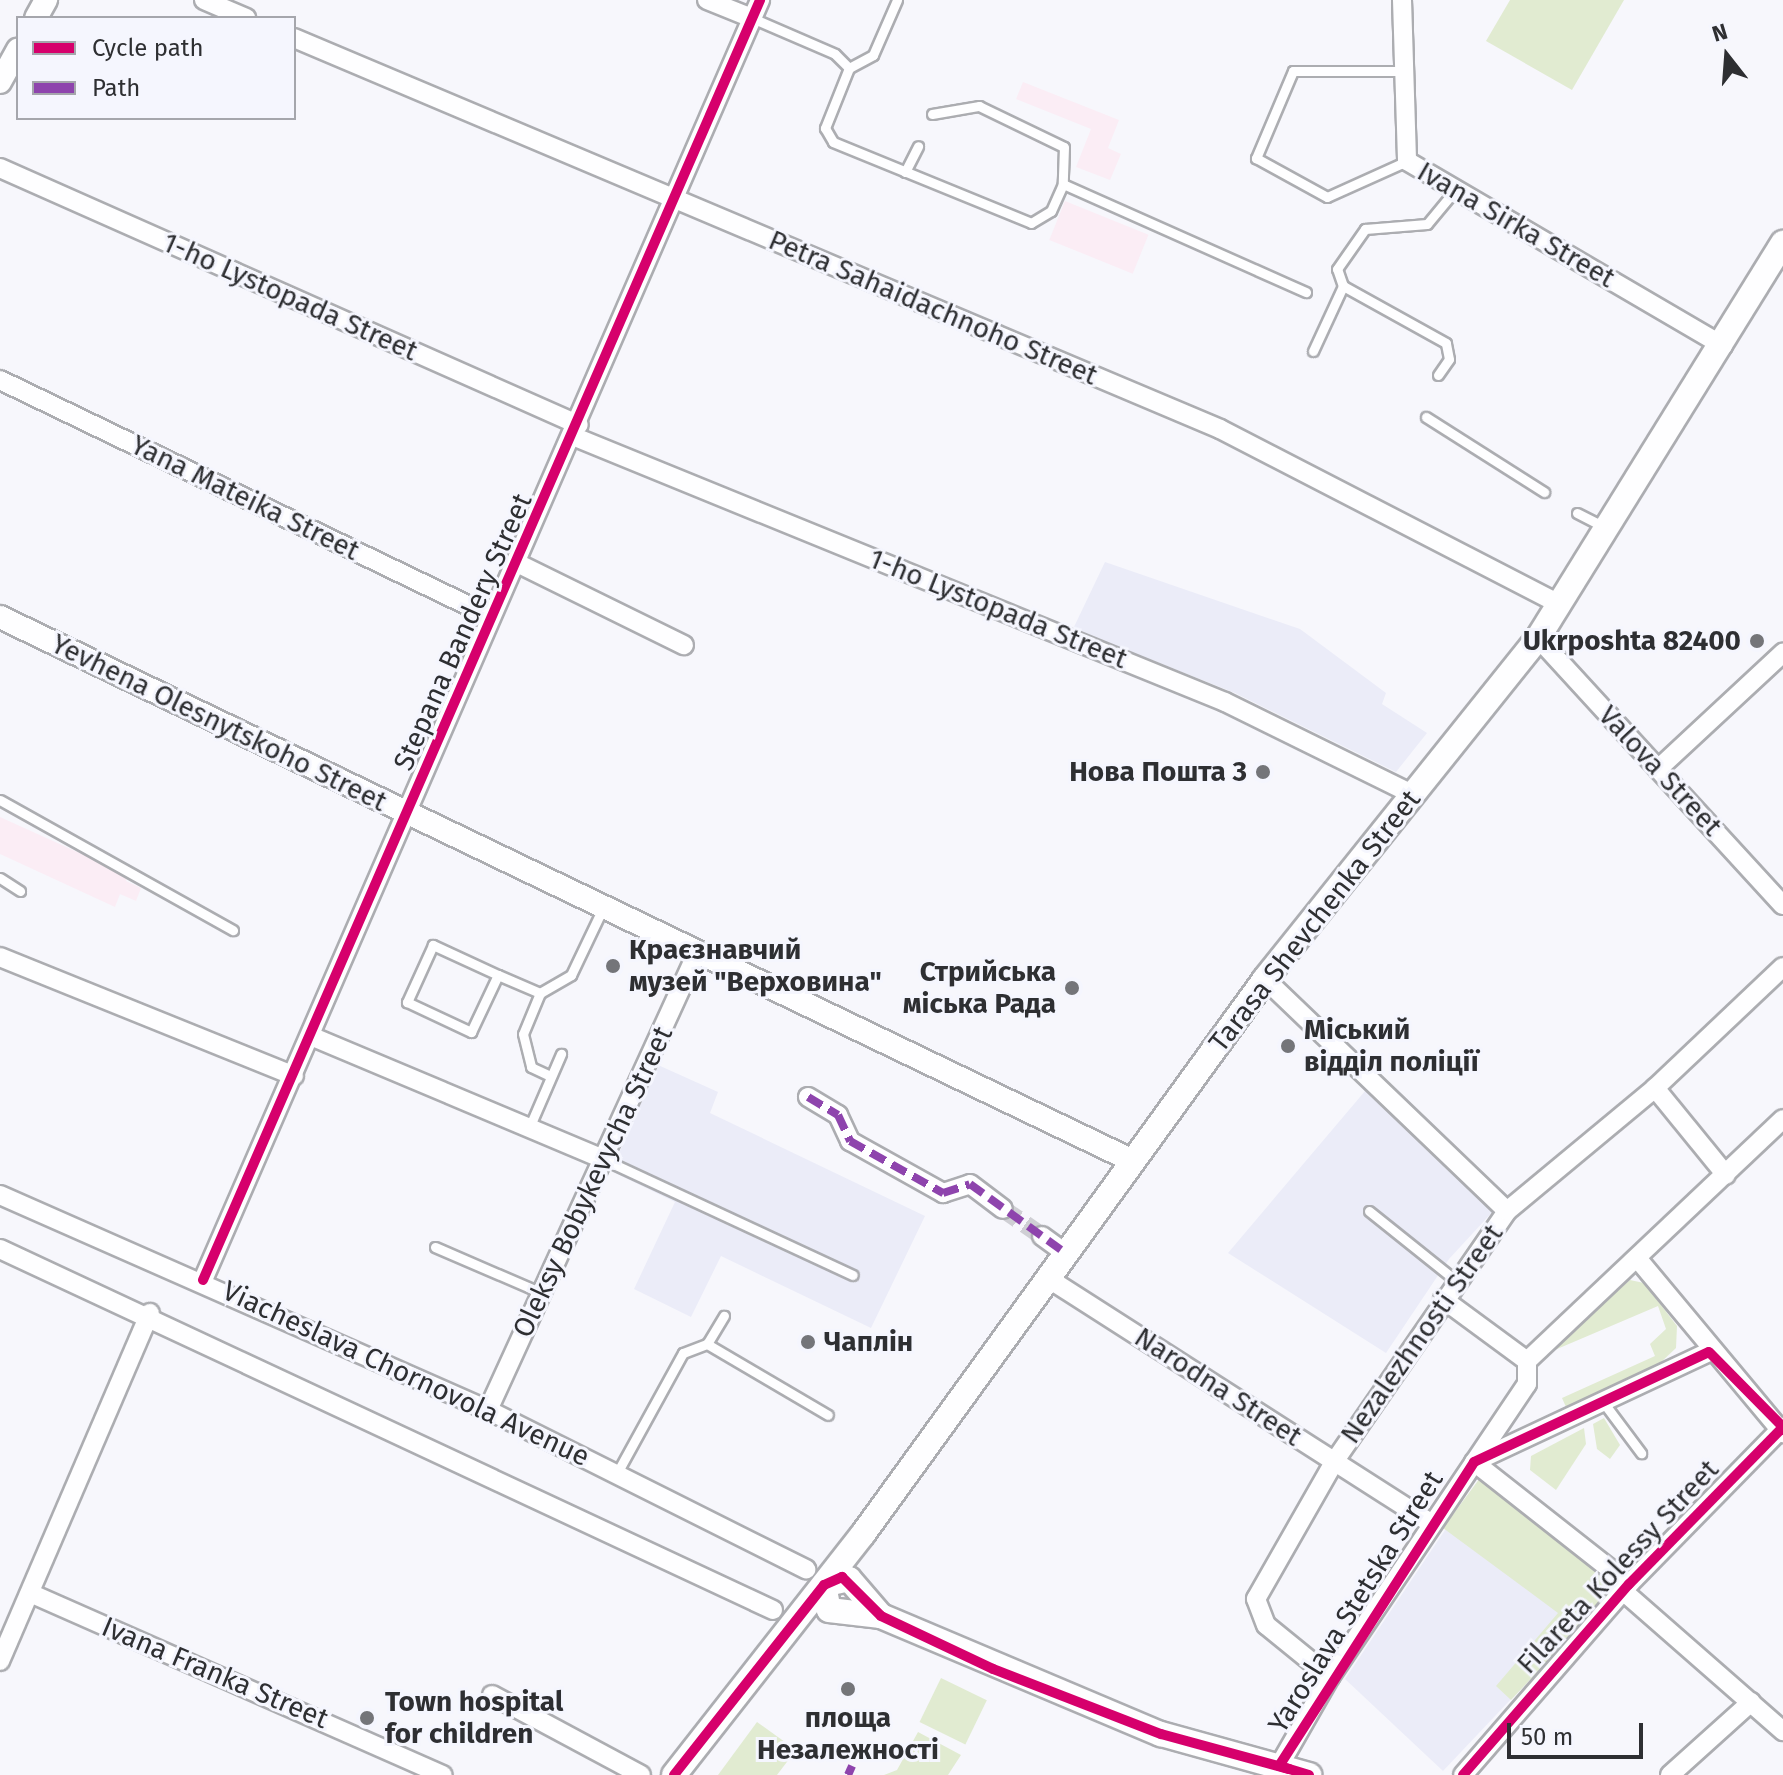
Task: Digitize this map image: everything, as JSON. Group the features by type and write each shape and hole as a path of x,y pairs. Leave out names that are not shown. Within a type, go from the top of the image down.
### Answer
{"main road":[{"name":"Tarasa Shevchenka Street","path":"683,1772 783,1638 815,1577 863,1534 1064,1252 1265,979 1538,638 1723,346 1783,243"},
{"path":"783,1638 843,1613 857,1591 863,1534"},
{"path":"881,1616 842,1577 815,1577 824,1605 843,1613 881,1616 1161,1734 1309,1775"}],"street":[{"path":"204,0 241,16"},
{"path":"707,0 752,18"},
{"name":"Stepana Bandery Street","path":"203,1280 410,816 490,616 577,431 760,0"},
{"name":"Ivana Sirka Street","path":"1402,0 1400,71 1407,161 1723,346"},
{"name":"Petra Sahaidachnoho Street","path":"296,39 1220,429 1561,605"},
{"path":"0,82 16,54"},
{"name":"1-ho Lystopada Street","path":"0,168 577,431 1225,702 1414,795"},
{"name":"Yana Mateika Street","path":"0,380 490,616"},
{"path":"517,563 684,645"},
{"name":"Yevhena Olesnytskoho Street","path":"0,617 1131,1160"},
{"name":"Valova Street","path":"1538,638 1783,905"},
{"path":"1658,769 1783,653"},
{"name":"Oleksy Bobykevycha Street","path":"488,1410 605,1160 697,953"},
{"path":"0,957 294,1076"},
{"name":"Nezalezhnosti Street","path":"1330,1677 1266,1625 1256,1599 1334,1462 1455,1280 1507,1211 1655,1088 1783,967"},
{"path":"1265,979 1507,1211"},
{"path":"313,1037 605,1160"},
{"path":"1655,1088 1726,1175"},
{"path":"808,1097 838,1115 850,1141 943,1193 970,1184 1003,1209"},
{"path":"1443,1299 1527,1361 1783,1119"},
{"name":"Viacheslava Chornovola Avenue","path":"0,1195 203,1280 488,1410 617,1473 815,1577"},
{"path":"1042,1236 1064,1252"},
{"name":"Viacheslava Chornovola Avenue","path":"0,1249 150,1313 773,1610"},
{"path":"1637,1258 1709,1352 1782,1430"},
{"name":"Narodna Street","path":"1046,1277 1431,1523"},
{"path":"0,1661 150,1313"},
{"path":"1709,1352 1474,1462 1626,1588 1783,1731"},
{"name":"Yaroslava Stetska Street","path":"1279,1766 1330,1677 1527,1384 1527,1361"},
{"name":"Filareta Kolessy Street","path":"1463,1775 1626,1588 1782,1430"},
{"name":"Ivana Franka Street","path":"30,1593 443,1775"},
{"path":"492,1695 641,1775"},
{"path":"1670,1775 1751,1702"}],"lane":[{"path":"897,0 873,55 849,68 827,136 905,172 1031,223 1051,211 1063,184 1064,147 979,106 932,114"},
{"path":"752,18 835,54 849,68"},
{"path":"1400,71 1293,71 1256,158 1327,197 1407,161"},
{"path":"905,172 918,146"},
{"path":"1063,184 1306,292"},
{"path":"1438,375 1449,359 1446,343 1343,286 1337,269 1365,229 1427,224 1456,189"},
{"path":"1313,351 1343,286"},
{"path":"1426,417 1544,492"},
{"path":"1577,513 1607,529"},
{"path":"0,800 233,930"},
{"path":"0,878 20,891"},
{"path":"550,1076 531,1067 523,1034 540,993 571,975 603,908"},
{"path":"498,975 471,1032 407,1002 433,945 540,993"},
{"path":"528,1130 561,1054"},
{"path":"605,1160 853,1275"},
{"path":"1369,1211 1455,1280"},
{"path":"435,1247 542,1293"},
{"path":"617,1473 683,1353 707,1344 724,1316"},
{"path":"707,1344 828,1415"},
{"path":"1603,1402 1641,1453"}],"shaded area":[{"path":"1023,82 1119,120 1108,148 1121,154 1110,180 1076,167 1091,129 1016,99"},
{"path":"1065,201 1148,235 1133,274 1049,240"},
{"path":"1105,562 1300,629 1386,693 1382,704 1427,733 1396,772 1235,693 1073,629"},
{"path":"0,817 128,875 126,881 141,888 136,901 120,894 115,907 0,854"},
{"path":"658,1065 718,1092 710,1113 925,1216 871,1328 721,1256 691,1317 634,1289 675,1202 611,1171"},
{"path":"1371,1084 1497,1207 1449,1259 1386,1353 1228,1253"},
{"path":"1480,1478 1616,1588 1443,1771 1345,1679"}],"green space":[{"path":"1510,0 1624,0 1572,90 1486,41"},
{"path":"1630,1280 1644,1283 1677,1326 1676,1348 1658,1365 1566,1407 1562,1398 1655,1356 1650,1344 1666,1329 1658,1306 1543,1355"},
{"path":"1604,1418 1620,1445 1610,1459 1597,1449 1593,1424"},
{"path":"1584,1428 1586,1444 1556,1490 1530,1470 1531,1456"},
{"path":"1480,1478 1616,1588 1511,1700 1496,1686 1558,1613 1443,1528"},
{"path":"941,1678 987,1700 965,1744 920,1722"},
{"path":"757,1722 796,1750 777,1775 718,1775"},
{"path":"918,1732 961,1755 948,1775 884,1775 897,1770"}],"tunnel":[{"path":"1003,1209 1042,1236"}],"marked path":[{"path":"808,1097 838,1115 850,1141 943,1193 970,1184 1064,1252"},
{"path":"848,1775 852,1766"}],"cycle path":[{"path":"203,1280 760,0"},
{"path":"1309,1775 1279,1766 1474,1462 1709,1352 1783,1427 1629,1584 1463,1775"},
{"path":"674,1775 824,1585 842,1577 881,1616 993,1669 1161,1734 1289,1769"}],"place":[{"name":"Ukrposhta 82400","path":"1757,641"},
{"name":"Нова Пошта 3","path":"1263,772"},
{"name":"Краєзнавчий музей \"Верховина\"","path":"613,966"},
{"name":"Стрийська міська Рада","path":"1072,988"},
{"name":"Міський відділ поліції","path":"1288,1046"},
{"name":"Чаплін","path":"808,1342"},
{"name":"площа Незалежності","path":"848,1689"},
{"name":"Town hospital for children","path":"367,1718"}]}
